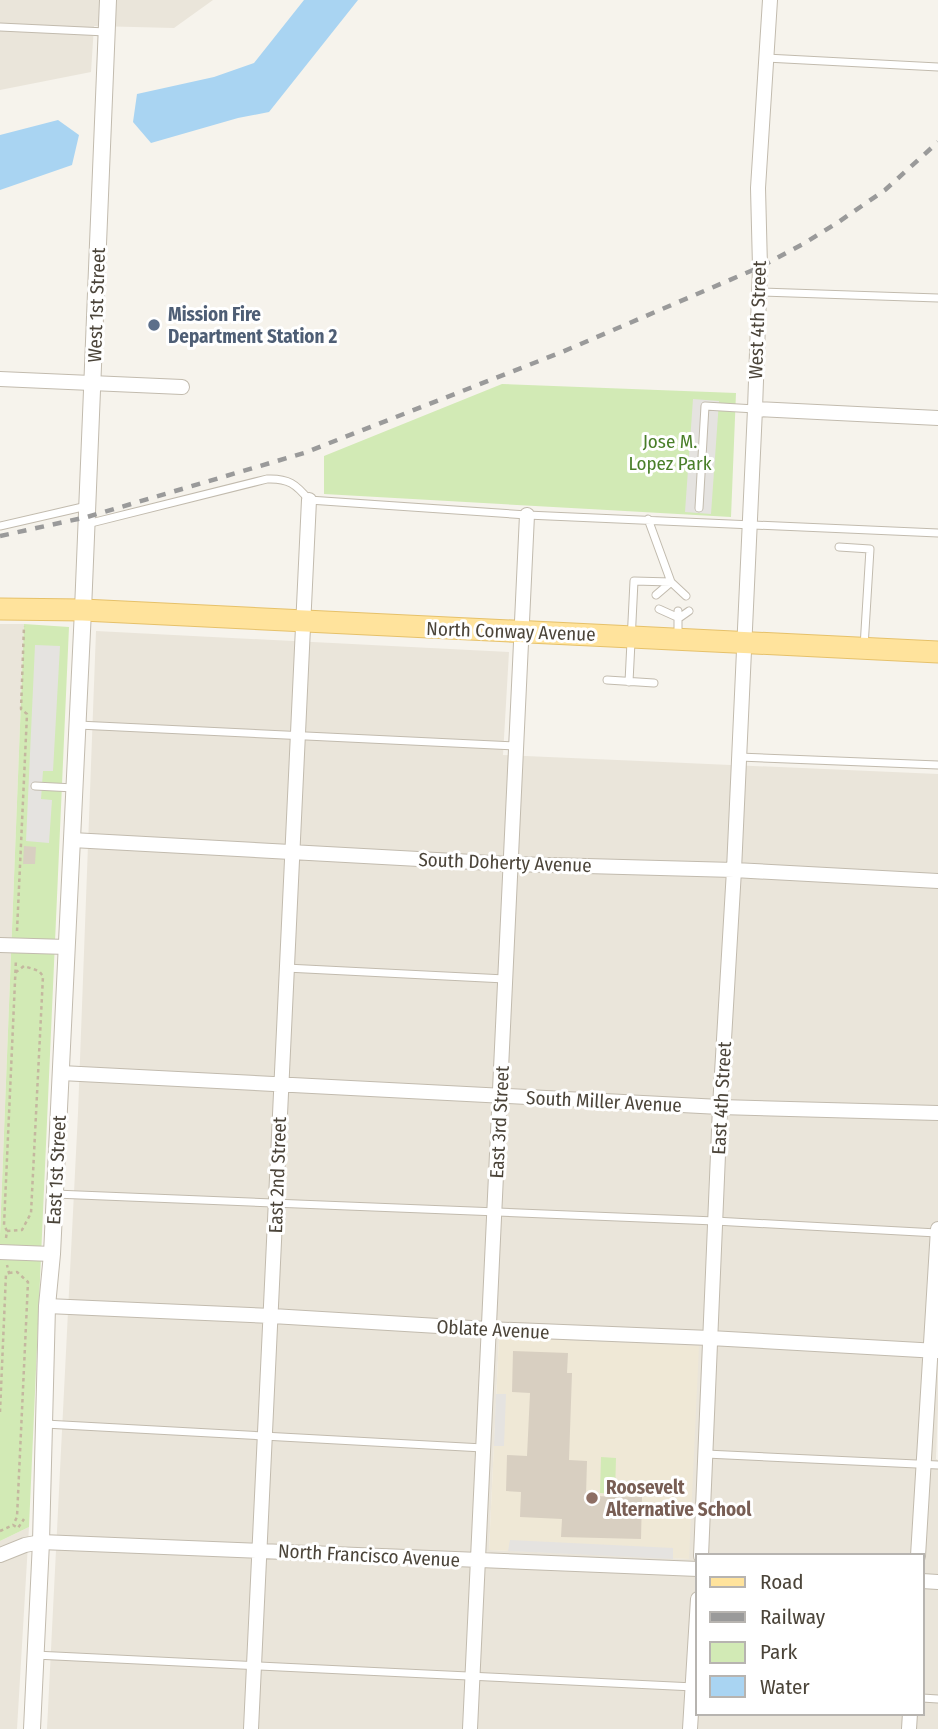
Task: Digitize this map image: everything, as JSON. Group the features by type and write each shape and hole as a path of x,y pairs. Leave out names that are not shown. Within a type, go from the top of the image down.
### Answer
{"main road":[{"name":"North Conway Avenue","path":"0,609 83,610 633,636 678,622 744,640 938,652"}],"street":[{"name":"West 1st Street","path":"83,610 108,0"},
{"name":"West 4th Street","path":"744,640 759,292 758,188 770,0"},
{"path":"0,379 182,387"},
{"path":"755,409 938,418"},
{"name":"East 2nd Street","path":"251,1729 272,1316 301,622 309,500"},
{"name":"East 3rd Street","path":"470,1729 527,515"},
{"name":"East 1st Street","path":"32,1729 41,1542 47,1306 52,1254 83,610"},
{"name":"East 4th Street","path":"701,1554 744,640"},
{"name":"South Doherty Avenue","path":"72,840 512,864 734,870 938,881"},
{"path":"0,945 67,947"},
{"name":"South Miller Avenue","path":"61,1073 720,1107 938,1113"},
{"path":"918,1554 931,1465 938,1232"},
{"path":"3,1252 52,1254"},
{"name":"Oblate Avenue","path":"47,1306 935,1351"},
{"name":"North Francisco Avenue","path":"0,1555 41,1542 696,1569"},
{"path":"690,1729 696,1658"}],"lane":[{"path":"0,27 106,32"},
{"path":"766,58 938,66"},
{"path":"759,292 938,299"},
{"path":"699,508 705,406 755,409"},
{"path":"86,524 267,479 281,479 296,484 309,500 527,515 938,533"},
{"path":"0,526 87,506"},
{"path":"648,519 674,596"},
{"path":"839,547 870,549 864,648"},
{"path":"629,682 634,581 671,582 686,596"},
{"path":"656,595 671,582"},
{"path":"659,609 678,622 689,611"},
{"path":"607,680 654,683"},
{"path":"78,725 516,747"},
{"path":"739,757 938,765"},
{"path":"35,786 75,788"},
{"path":"285,968 506,979"},
{"path":"55,1194 938,1232"},
{"path":"44,1424 483,1447"},
{"path":"705,1454 931,1465"},
{"path":"35,1655 695,1687"}],"path":[{"path":"9,1273 3,1252 7,1231 4,1225 27,715 21,709 24,626"},
{"path":"7,1231 22,1230 31,1213 43,976 24,966 15,973"},
{"path":"0,1412 6,1274 17,1272 27,1282 17,1517 13,1525 0,1531"},
{"path":"13,1525 18,1528 24,1519"}],"shaded area":[{"path":"0,0 213,0 174,28 94,26 91,72 0,90"},
{"path":"693,399 719,401 711,514 685,512"},
{"path":"0,624 24,624 0,1233"},
{"path":"96,631 509,652 503,755 938,774 938,1729 47,1729 78,1113","holes":["499,1337 689,1559 489,1550"]},
{"path":"35,645 60,646 53,771 43,771 41,799 52,800 49,843 26,841"},
{"name":"Roosevelt Alternative School","path":"499,1337 699,1346 689,1559 489,1550"},
{"path":"496,1394 506,1394 504,1446 494,1446"},
{"path":"29,1527 17,1729 0,1729 0,1541"},
{"path":"510,1540 673,1548 673,1559 508,1551"}],"green space":[{"name":"Jose M. Lopez Park","path":"502,384 736,393 731,517 324,494 324,456"},
{"path":"24,624 69,627 29,1527 0,1541 0,1234"},
{"path":"601,1457 616,1458 615,1494 600,1493"}],"water":[{"path":"304,0 358,0 269,112 151,143 133,122 137,94 214,77 254,63"},
{"path":"58,120 79,135 72,165 0,190 0,135"}],"building":[{"path":"24,846 36,847 35,864 23,864"},
{"path":"513,1351 568,1353 567,1373 572,1373 569,1460 587,1461 586,1496 642,1497 641,1539 561,1537 562,1519 520,1517 521,1492 506,1491 507,1455 527,1456 530,1393 512,1392"}],"railway":[{"path":"0,536 87,517 304,453 562,352 760,267 803,244 885,190 938,142"}],"place":[{"name":"Mission Fire Department Station 2","path":"154,325"},
{"name":"Roosevelt Alternative School","path":"592,1498"}]}
